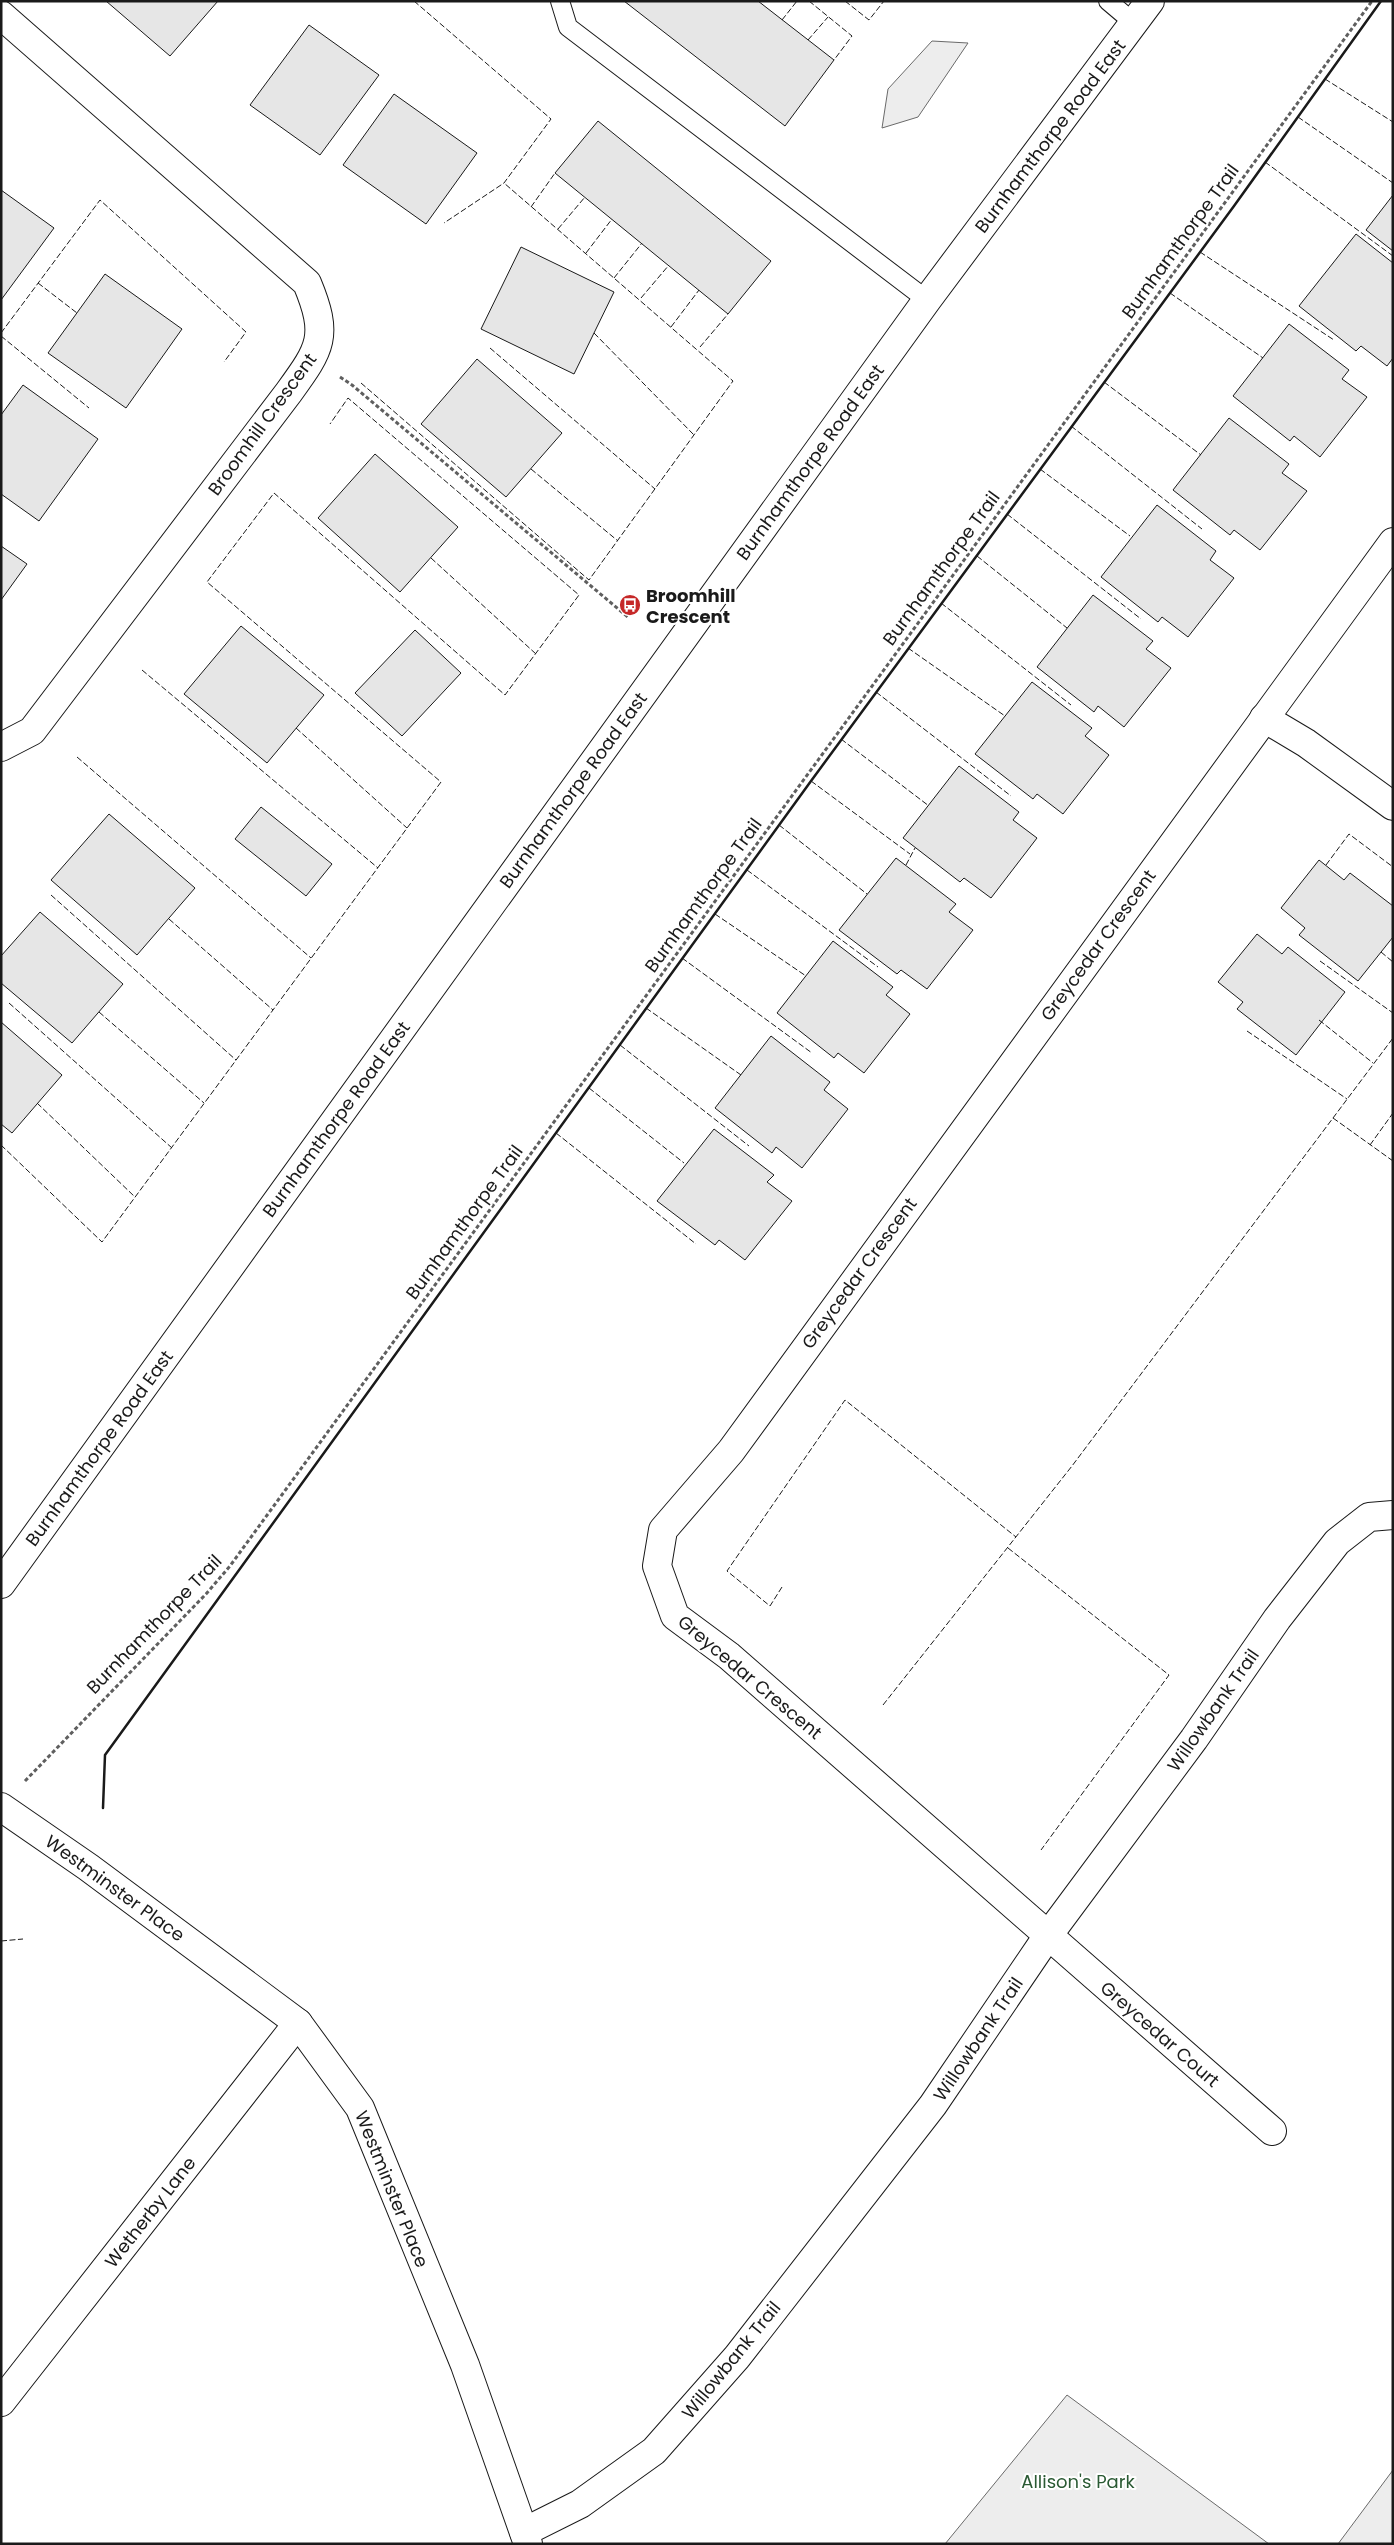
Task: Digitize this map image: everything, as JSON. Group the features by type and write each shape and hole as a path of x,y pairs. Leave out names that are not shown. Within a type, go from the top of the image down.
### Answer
{"street":[{"name":"Burnhamthorpe Road East","path":"1,1584 927,300 1142,12"},
{"name":"Broomhill Crescent","path":"1,15 307,283 317,307 320,330 314,358 32,731 1,747"},
{"name":"Greycedar Crescent","path":"1047,1936 729,1656 675,1616 657,1566 663,1530 731,1451 1393,542"},
{"path":"1264,718 1306,743 1393,806"},
{"name":"Willowbank Trail","path":"526,2538 580,2504 654,2452 737,2357 933,2105 1047,1936 1194,1739 1277,1619 1336,1542 1369,1517 1393,1515"},
{"name":"Westminster Place","path":"1,1807 88,1867 298,2023 360,2108 465,2366 526,2538"},
{"name":"Greycedar Court","path":"1047,1936 1272,2131"},
{"name":"Wetherby Lane","path":"1,2402 298,2023"}],"lane":[{"path":"560,1 568,27 927,300"},
{"path":"1108,1 1142,12"}],"path":[{"name":"Burnhamthorpe Trail","path":"26,1780 206,1594 230,1566 1372,1"},
{"path":"338,376 352,385 629,618"}],"shaded area":[{"path":"932,41 968,43 918,117 882,128 888,89"},
{"name":"Allison's Park","path":"1067,2395 1269,2544 945,2544"},
{"path":"1393,2470 1393,2544 1338,2544"}],"building":[{"path":"106,1 218,1 170,56"},
{"path":"624,1 758,1 834,60 785,126"},
{"path":"309,25 379,75 320,155 250,105"},
{"path":"394,94 477,153 426,224 343,165"},
{"path":"598,121 771,261 728,314 555,173"},
{"path":"1,190 54,228 1,300"},
{"path":"1393,195 1393,251 1366,230"},
{"path":"1356,234 1393,263 1393,358 1387,366 1361,346 1356,351 1299,306"},
{"path":"521,247 614,292 574,374 481,329"},
{"path":"105,274 182,329 126,408 48,353"},
{"path":"1289,324 1349,370 1342,379 1367,397 1320,457 1294,436 1290,441 1233,396"},
{"path":"477,359 562,433 506,497 421,424"},
{"path":"23,385 98,439 39,521 1,494 1,415"},
{"path":"1229,418 1289,464 1282,473 1307,491 1260,550 1234,530 1230,535 1173,490"},
{"path":"375,454 458,527 400,592 318,518"},
{"path":"1157,505 1216,551 1210,560 1234,578 1188,637 1162,617 1158,622 1101,577"},
{"path":"1,546 27,564 1,600"},
{"path":"1093,595 1153,641 1146,649 1171,668 1124,727 1098,706 1094,712 1037,667"},
{"path":"241,626 324,695 267,763 184,694"},
{"path":"415,630 461,673 402,736 355,693"},
{"path":"1032,682 1092,728 1085,736 1109,755 1063,814 1037,794 1033,799 975,754"},
{"path":"959,766 1019,812 1013,820 1037,838 991,898 964,878 960,882 903,838"},
{"path":"261,807 332,864 306,896 235,839"},
{"path":"109,814 195,888 137,955 51,880"},
{"path":"896,858 956,904 949,912 973,930 927,989 901,970 897,974 839,930"},
{"path":"1319,860 1344,880 1350,873 1393,906 1393,937 1358,981 1299,935 1305,928 1281,908"},
{"path":"40,912 123,984 72,1043 1,983 1,956"},
{"path":"1257,934 1282,954 1288,947 1345,992 1296,1055 1237,1009 1243,1002 1218,982"},
{"path":"833,941 893,987 886,995 910,1014 864,1073 838,1053 834,1058 777,1013"},
{"path":"1,1022 62,1075 12,1133 1,1124"},
{"path":"771,1036 830,1082 824,1090 848,1109 802,1168 776,1147 772,1153 715,1108"},
{"path":"714,1129 774,1175 767,1182 792,1201 745,1260 719,1240 715,1245 657,1201"}],"fence":[{"path":"414,1 551,119 504,183 444,223"},
{"path":"782,20 797,1"},
{"path":"809,1 852,36 834,60"},
{"path":"845,1 869,20 884,1"},
{"path":"808,40 828,17"},
{"path":"1325,79 1393,122"},
{"path":"1298,117 1393,183"},
{"path":"1265,162 1393,256"},
{"path":"531,207 555,173"},
{"path":"361,383 589,580 733,381 504,183"},
{"path":"558,229 585,197"},
{"path":"1,333 100,200 246,332 224,362"},
{"path":"586,253 612,219"},
{"path":"614,278 642,243"},
{"path":"1200,252 1334,340"},
{"path":"641,298 669,265"},
{"path":"38,283 77,313"},
{"path":"671,327 699,290"},
{"path":"1170,293 1263,358"},
{"path":"700,347 728,314"},
{"path":"594,333 694,435"},
{"path":"1,336 89,408"},
{"path":"490,348 655,489"},
{"path":"1104,382 1201,455"},
{"path":"1,1145 102,1242 441,782 207,582 274,493 505,695 579,595 348,398 330,424"},
{"path":"1071,426 1202,529"},
{"path":"531,469 618,541"},
{"path":"1040,469 1130,536"},
{"path":"1007,514 1141,619"},
{"path":"977,556 1067,628"},
{"path":"431,558 536,654"},
{"path":"941,603 1071,705"},
{"path":"908,648 1005,716"},
{"path":"142,670 378,868"},
{"path":"876,692 1011,796"},
{"path":"296,728 407,828"},
{"path":"841,739 929,806"},
{"path":"77,757 311,958"},
{"path":"811,781 910,854"},
{"path":"779,825 867,894"},
{"path":"1326,865 1349,834 1393,867"},
{"path":"906,865 915,848"},
{"path":"747,870 878,967"},
{"path":"51,895 236,1060"},
{"path":"715,914 806,976"},
{"path":"169,919 273,1010"},
{"path":"1381,952 1393,962"},
{"path":"682,958 812,1053"},
{"path":"1320,961 1393,1013"},
{"path":"9,1003 172,1148"},
{"path":"646,1008 741,1075"},
{"path":"99,1012 204,1103"},
{"path":"1319,1020 1373,1063"},
{"path":"1247,1031 1347,1099"},
{"path":"883,1705 1072,1466 1393,1038"},
{"path":"620,1045 749,1146"},
{"path":"589,1088 684,1163"},
{"path":"37,1103 135,1197"},
{"path":"1370,1145 1393,1113"},
{"path":"1333,1118 1393,1161"},
{"path":"556,1133 696,1244"},
{"path":"782,1587 770,1606 727,1571 845,1400 1016,1537"},
{"path":"1008,1548 1169,1675 1041,1850"},
{"path":"1,1941 23,1939"}],"wall":[{"path":"103,1808 105,1755 811,781 1234,206 1381,1"}],"place":[{"name":"Broomhill Crescent","path":"630,605"}]}
